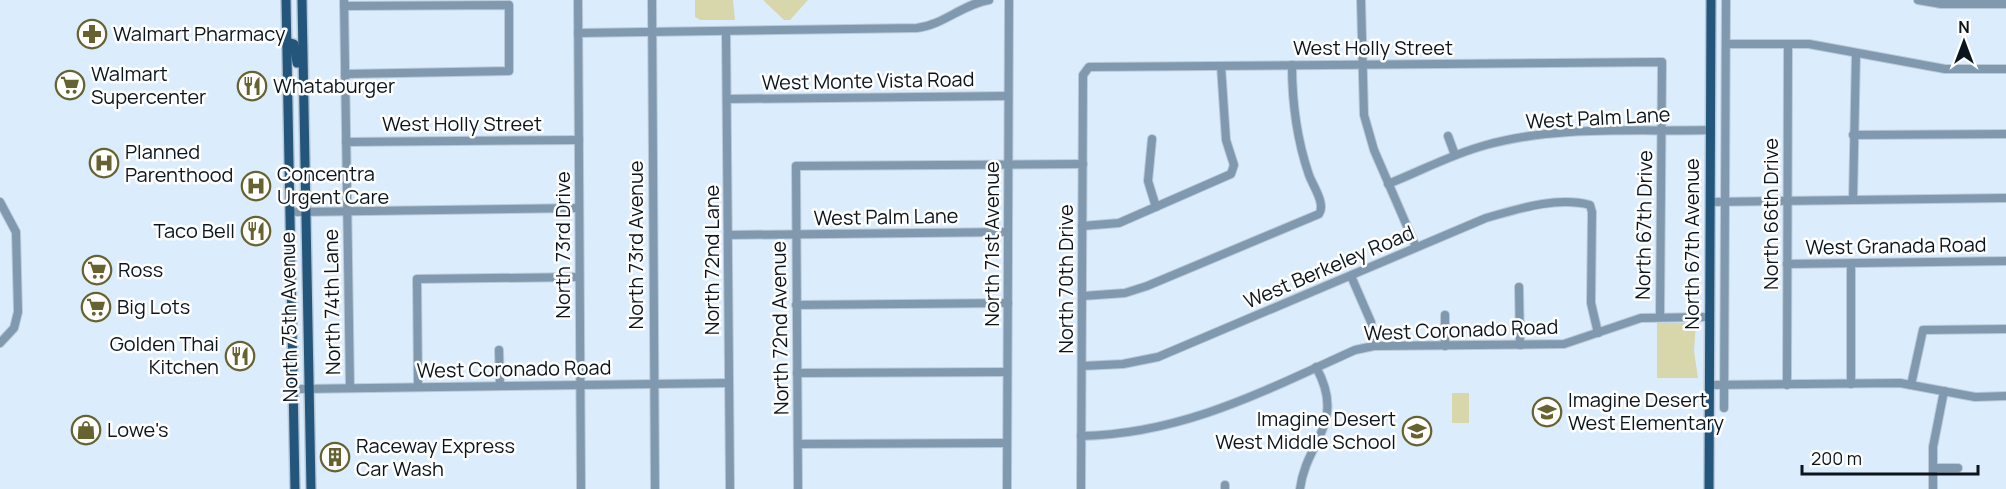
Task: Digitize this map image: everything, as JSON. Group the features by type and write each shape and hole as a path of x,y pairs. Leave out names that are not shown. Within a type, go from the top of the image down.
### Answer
{"main road":[{"name":"North 75th Avenue","path":"286,0 295,489"},
{"name":"North 75th Avenue","path":"302,0 304,125 301,212 304,388 311,489"},
{"name":"North 67th Avenue","path":"1709,489 1711,0"},
{"path":"286,42 293,35 302,12"},
{"path":"286,42 294,44 296,53 304,125"}],"street":[{"name":"North 73rd Drive","path":"578,0 581,489"},
{"name":"North 73rd Avenue","path":"652,0 655,489"},
{"path":"578,33 917,28 939,21 977,2 989,0"},
{"name":"North 71st Avenue","path":"1007,489 1009,0"},
{"path":"1361,0 1365,115 1374,150 1416,248"},
{"name":"North 67th Avenue","path":"1724,408 1726,0"},
{"path":"1918,0 1941,4 1963,2 2006,4"},
{"path":"344,3 509,4 509,71 345,74"},
{"name":"North 74th Lane","path":"344,3 350,388"},
{"name":"North 72nd Lane","path":"726,31 730,489"},
{"path":"1726,44 1815,44 1945,69 2006,69"},
{"name":"North 66th Drive","path":"1787,385 1788,44"},
{"path":"1853,200 1856,52"},
{"name":"West Holly Street","path":"1085,70 1097,67 1662,62"},
{"name":"North 67th Drive","path":"1660,317 1662,62"},
{"path":"1083,296 1125,293 1147,286 1315,216 1321,210 1298,135 1293,107 1292,65"},
{"path":"1082,226 1119,223 1226,177 1233,171 1223,112 1221,66"},
{"name":"North 70th Drive","path":"1081,489 1083,75 1085,70"},
{"name":"West Monte Vista Road","path":"727,99 1008,96"},
{"name":"West Palm Lane","path":"1388,184 1487,144 1552,133 1710,130"},
{"path":"1853,135 2006,134"},
{"path":"1448,136 1455,155"},
{"path":"1152,139 1148,181 1156,207"},
{"name":"West Holly Street","path":"346,142 579,140"},
{"path":"1008,165 1083,164"},
{"name":"North 72nd Avenue","path":"798,489 796,166 1008,165"},
{"path":"1710,201 2006,198"},
{"path":"0,202 3,214 15,226 18,312 14,328 0,343"},
{"name":"West Berkeley Road","path":"1082,366 1123,364 1158,357 1507,212 1580,202 1590,205 1592,212 1591,303 1598,333"},
{"path":"301,212 579,208"},
{"name":"West Palm Lane","path":"728,235 1008,232"},
{"name":"West Granada Road","path":"1787,264 2006,261"},
{"path":"1851,264 1851,384"},
{"path":"1351,276 1371,322 1374,346"},
{"path":"418,387 417,279 579,277"},
{"path":"1519,287 1520,345"},
{"path":"796,305 1008,303"},
{"path":"1445,315 1445,346"},
{"name":"West Coronado Road","path":"1082,436 1140,432 1182,422 1355,350 1374,346 1564,344 1633,320 1660,317 1709,317"},
{"path":"1911,385 1923,330 2006,329"},
{"path":"500,350 500,386"},
{"path":"1300,489 1301,480 1321,438 1326,420 1326,396 1316,367"},
{"path":"797,373 1007,372"},
{"name":"West Coronado Road","path":"304,388 729,383"},
{"path":"1709,385 1911,385 1975,397 2006,396"},
{"path":"1933,489 1933,447 1944,391"},
{"path":"798,444 1007,442"},
{"path":"1933,468 1958,468"}],"shaded area":[{"path":"695,0 733,0 735,20 700,20 695,17"},
{"path":"763,0 808,0 790,20 784,20"},
{"path":"1657,323 1696,323 1694,351 1698,378 1657,378"},
{"path":"1452,393 1469,393 1469,423 1452,423"}],"place":[{"name":"Walmart Pharmacy","path":"92,34"},
{"name":"Walmart Supercenter","path":"70,85"},
{"name":"Whataburger","path":"252,86"},
{"name":"Planned Parenthood","path":"104,163"},
{"name":"Concentra Urgent Care","path":"256,186"},
{"name":"Taco Bell","path":"256,231"},
{"name":"Ross","path":"97,270"},
{"name":"Big Lots","path":"96,307"},
{"name":"Golden Thai Kitchen","path":"240,356"},
{"name":"Imagine Desert West Elementary","path":"1547,412"},
{"name":"Lowe's","path":"86,430"},
{"name":"Imagine Desert West Middle School","path":"1417,431"},
{"name":"Raceway Express Car Wash","path":"335,457"}]}
